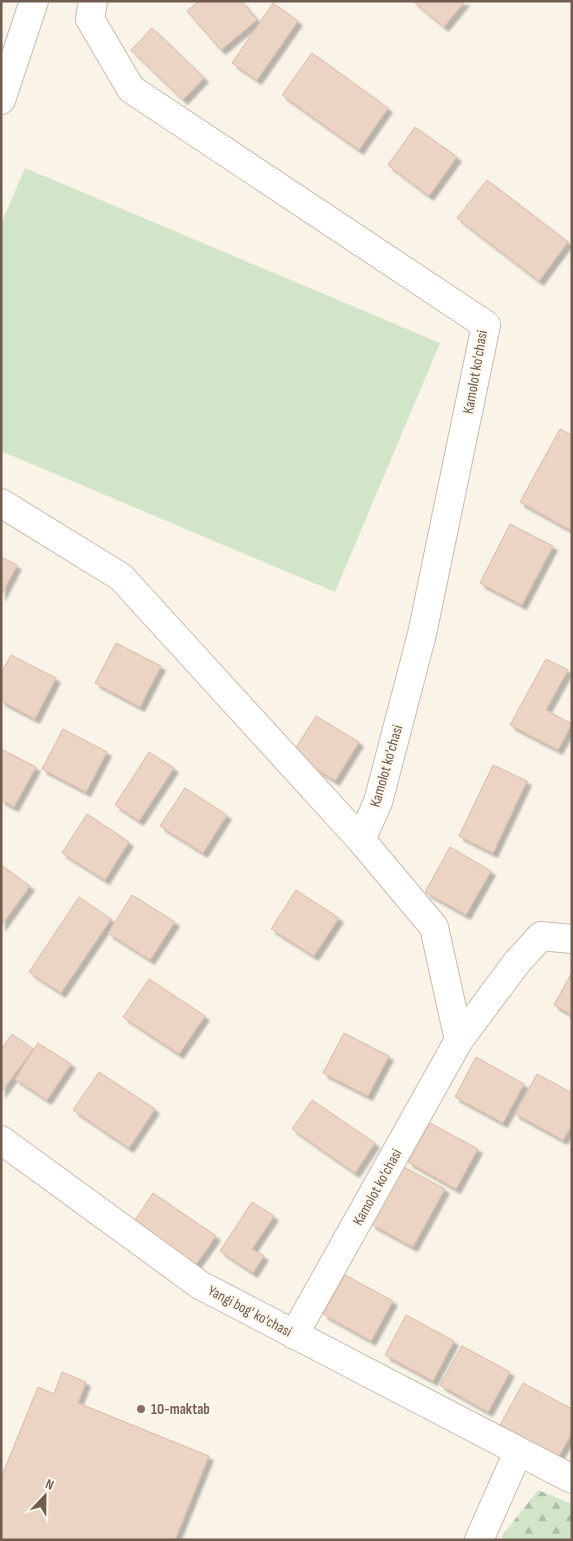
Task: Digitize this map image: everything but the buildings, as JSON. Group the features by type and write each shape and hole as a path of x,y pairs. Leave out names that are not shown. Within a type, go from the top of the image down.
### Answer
{"street":[{"path":"1,100 34,1"},
{"name":"Kamolot ko'chasi","path":"92,1 90,18 131,89 486,326 422,634 378,802 361,840"},
{"path":"1,503 122,577 361,840 434,927 459,1040"},
{"name":"Kamolot ko'chasi","path":"294,1334 459,1040 518,961 541,936 572,939"},
{"name":"Yangi bog' ko'chasi","path":"1,1140 200,1285 572,1479"},
{"path":"479,1540 518,1452"}],"green space":[{"path":"25,168 440,343 335,592 1,451 1,224"},
{"path":"538,1490 572,1504 572,1540 505,1540 501,1537"}],"place":[{"name":"10-maktab","path":"141,1409"}]}
